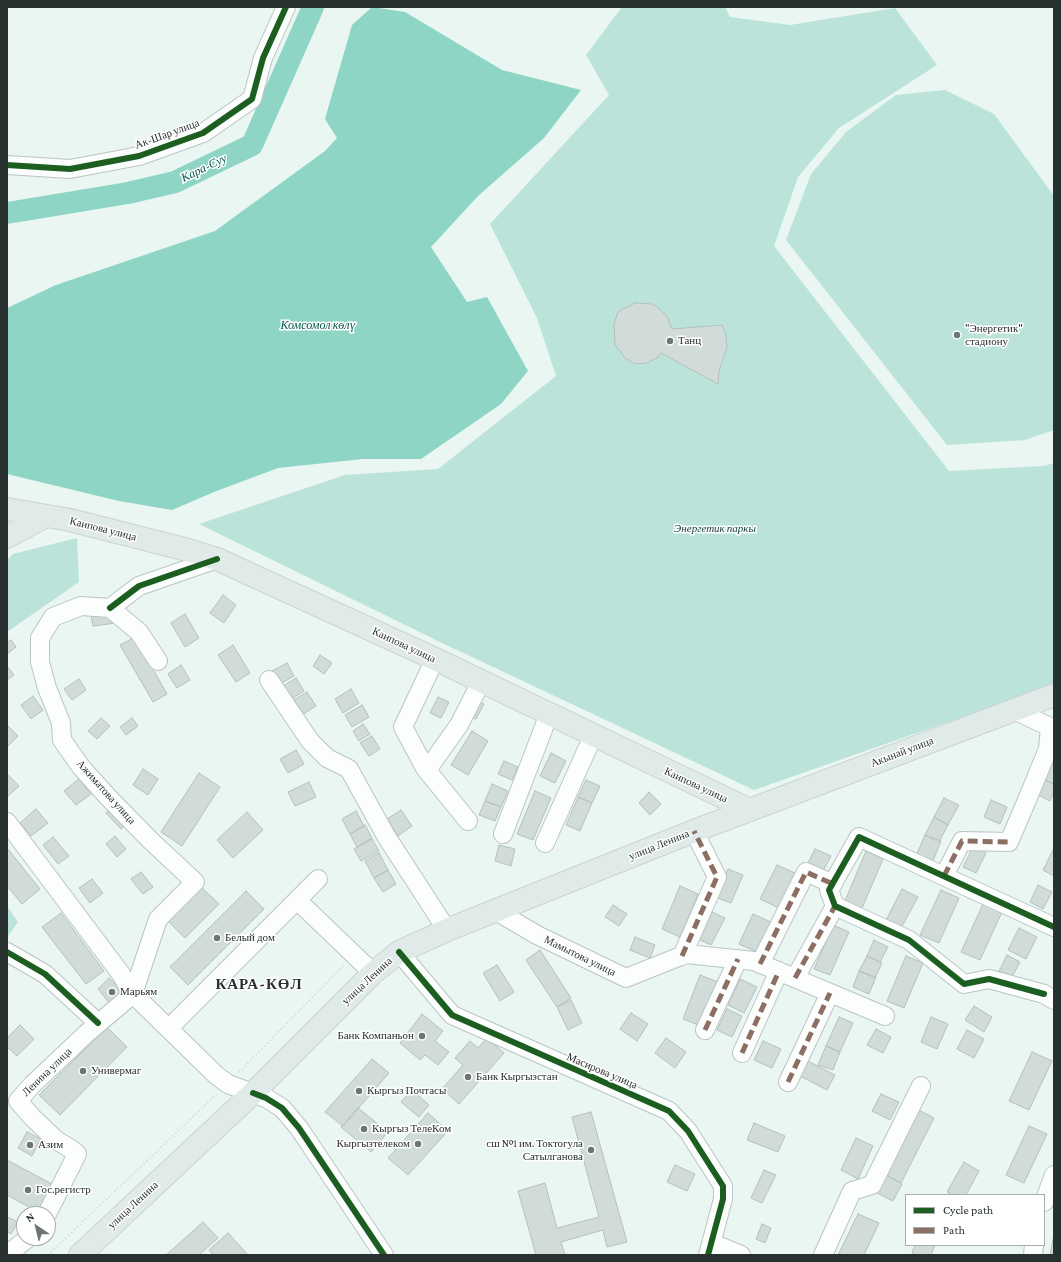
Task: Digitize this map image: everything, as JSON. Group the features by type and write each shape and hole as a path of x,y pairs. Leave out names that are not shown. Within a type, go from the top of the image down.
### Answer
{"main road":[{"name":"Каипова улица","path":"7,509 70,520 217,559 435,659 750,810"},
{"path":"7,537 46,516"},
{"name":"Акынай улица","path":"750,810 1054,695"},
{"name":"улица Ленина","path":"80,1255 253,1093 373,973 399,952 447,930 750,810"}],"street":[{"name":"Ак-Шар улица","path":"7,165 70,169 139,156 203,133 252,99 263,58 286,7"},
{"path":"158,661 139,632 110,608 139,586 217,559"},
{"name":"Ажиматова улица","path":"110,608 81,606 53,617 40,638 40,662 47,688 61,723 62,740 81,767 150,840 195,882 158,920 133,994"},
{"path":"435,659 404,727 427,770 468,821"},
{"path":"269,680 310,741 327,758 349,769 386,836 447,930"},
{"path":"427,770 459,725 481,682"},
{"path":"944,876 962,841 1009,842 1027,800 1048,748 1050,727 1014,710"},
{"path":"503,834 549,714"},
{"path":"545,843 593,736"},
{"path":"7,822 121,974 133,994 216,1075 228,1084 266,1098 282,1108 299,1128 384,1255"},
{"path":"682,956 718,877 694,831"},
{"path":"1049,996 989,979 964,984 909,940 835,906 829,890 859,837 1054,927"},
{"path":"760,964 806,872 833,884"},
{"path":"169,1028 318,879"},
{"path":"297,900 373,973"},
{"path":"742,1054 787,975 835,906"},
{"name":"Мамытова улица","path":"496,911 537,935 626,978 686,954 754,961 885,1016"},
{"path":"7,952 45,974 98,1023"},
{"name":"Масирова улица","path":"399,952 452,1015 669,1110 688,1131 723,1186 723,1199 710,1249 741,1255"},
{"path":"705,1030 738,959"},
{"path":"788,1082 830,993"},
{"name":"Ленина улица","path":"51,1206 77,1154 56,1140 33,1118 13,1103 98,1023 133,994"},
{"path":"823,1255 852,1191 872,1185 921,1086"},
{"path":"1045,1199 1054,1175"},
{"path":"7,1255 18,1246"}],"path":[{"path":"48,1255 228,1084 354,955"}],"green space":[{"name":"Энергетик паркы","path":"622,7 725,7 730,17 790,25 895,8 937,65 839,128 798,177 774,246 949,471 1044,466 1054,463 1054,685 754,790 438,641 199,524 345,475 438,469 556,376 537,318 490,224 609,95 586,55"},
{"name":"\"Энергетик\" стадиону","path":"945,90 994,114 1054,196 1054,430 1025,440 947,445 786,240 811,174 846,132 896,95"},
{"path":"77,538 79,582 7,632 7,560 13,554"},
{"path":"7,906 18,922 7,938"}],"water":[{"name":"Комсомол көлү","path":"372,7 405,12 502,70 581,90 544,138 478,196 431,247 467,302 487,297 528,371 501,404 421,459 363,459 278,468 214,492 172,510 119,501 7,474 7,308 56,285 215,231 325,151 337,138 325,119 352,25"}],"building":[{"name":"Танц","path":"635,303 651,304 656,306 667,316 672,329 722,325 726,335 727,348 719,371 718,384 661,353 657,358 647,363 635,364 625,358 615,344 614,324 618,312"},
{"path":"223,595 236,605 224,623 210,613"},
{"path":"115,613 116,623 93,626 91,615"},
{"path":"185,614 199,638 185,647 171,623"},
{"path":"135,637 167,694 153,702 120,645"},
{"path":"11,640 16,647 7,654 7,643"},
{"path":"233,645 250,673 236,682 218,655"},
{"path":"320,655 332,663 324,674 313,666"},
{"path":"287,663 294,676 280,684 272,671"},
{"path":"181,665 190,680 177,688 168,674"},
{"path":"7,666 14,675 7,680"},
{"path":"296,678 304,691 291,699 283,686"},
{"path":"79,679 86,690 72,700 64,689"},
{"path":"351,689 359,703 343,713 335,699"},
{"path":"307,692 316,706 299,717 290,702"},
{"path":"33,696 43,710 31,719 21,705"},
{"path":"438,697 449,702 441,718 430,713"},
{"path":"474,699 484,704 476,719 465,714"},
{"path":"362,705 369,717 352,727 345,715"},
{"path":"101,718 110,726 97,739 88,731"},
{"path":"132,718 138,726 126,735 120,727"},
{"path":"363,724 370,734 359,741 353,731"},
{"path":"7,725 18,736 7,747"},
{"path":"472,731 488,741 468,775 451,765"},
{"path":"372,736 380,749 369,756 360,743"},
{"path":"296,750 304,764 288,773 280,759"},
{"path":"551,753 566,761 555,783 540,776"},
{"path":"1054,757 1054,784 1043,779"},
{"path":"504,761 518,767 512,780 498,774"},
{"path":"143,769 158,779 148,795 133,785"},
{"path":"199,773 220,787 182,846 161,832"},
{"path":"7,774 19,786 7,797"},
{"path":"79,779 91,794 76,805 64,791"},
{"path":"1043,779 1054,784 1054,792 1050,801 1036,794"},
{"path":"586,780 600,786 592,803 578,797"},
{"path":"309,782 316,797 295,806 288,792"},
{"path":"492,784 508,791 501,807 485,801"},
{"path":"535,791 551,798 533,840 517,834"},
{"path":"649,792 661,804 650,815 639,803"},
{"path":"578,797 592,803 580,831 566,825"},
{"path":"944,798 959,805 948,825 934,817"},
{"path":"991,800 1007,807 1000,824 984,817"},
{"path":"485,801 501,807 495,821 479,815"},
{"path":"115,804 130,821 121,829 106,813"},
{"path":"36,809 48,823 31,836 20,823"},
{"path":"401,810 412,826 398,836 387,819"},
{"path":"356,811 364,826 350,834 342,819"},
{"path":"247,812 263,830 233,858 217,840"},
{"path":"934,817 948,825 939,842 925,835"},
{"path":"365,825 372,838 357,847 350,834"},
{"path":"925,835 941,841 932,863 916,856"},
{"path":"115,836 126,849 117,857 106,844"},
{"path":"53,837 69,856 58,864 43,845"},
{"path":"372,839 379,851 361,861 354,849"},
{"path":"499,845 515,849 511,866 495,861"},
{"path":"973,847 986,853 976,873 963,867"},
{"path":"7,848 40,889 22,904 7,886"},
{"path":"1054,848 1054,876 1043,870"},
{"path":"815,849 831,856 822,873 807,865"},
{"path":"866,851 883,859 862,908 845,901"},
{"path":"379,853 388,870 374,878 365,861"},
{"path":"777,865 795,873 779,908 760,899"},
{"path":"728,869 743,875 731,903 715,897"},
{"path":"388,870 396,884 383,892 374,878"},
{"path":"141,872 153,887 143,894 131,879"},
{"path":"92,879 103,893 90,903 79,888"},
{"path":"1038,885 1052,892 1043,909 1030,902"},
{"path":"200,886 219,904 185,938 167,920"},
{"path":"680,886 698,894 680,937 662,929"},
{"path":"902,889 918,897 900,930 885,922"},
{"path":"941,890 959,898 939,943 920,935"},
{"name":"Белый дом","path":"246,891 264,909 188,985 170,967"},
{"path":"983,904 1002,912 980,960 961,952"},
{"path":"613,905 627,914 619,926 605,917"},
{"path":"710,911 725,918 711,945 696,938"},
{"path":"61,913 104,971 86,984 42,927"},
{"path":"753,914 771,922 757,952 739,944"},
{"path":"833,925 849,932 830,975 814,969"},
{"path":"1019,928 1037,937 1026,959 1008,950"},
{"path":"635,937 655,945 650,958 630,950"},
{"path":"874,940 888,947 880,962 867,956"},
{"path":"540,950 571,998 557,1007 526,960"},
{"path":"1007,955 1020,962 1012,977 999,971"},
{"path":"867,956 882,963 875,978 859,971"},
{"path":"906,956 923,963 904,1008 887,1001"},
{"path":"497,965 514,992 500,1001 483,973"},
{"path":"859,971 876,977 869,994 853,987"},
{"path":"700,975 718,982 701,1026 683,1019"},
{"name":"Марьям","path":"109,978 126,994 111,1005 98,989"},
{"path":"740,979 757,987 744,1013 728,1005"},
{"path":"571,1000 582,1023 568,1030 557,1007"},
{"path":"974,1006 992,1017 984,1032 965,1020"},
{"path":"727,1009 742,1016 732,1037 717,1030"},
{"path":"631,1013 648,1024 637,1041 620,1029"},
{"name":"Банк Компаньон","path":"422,1014 443,1031 435,1041 449,1052 438,1065 425,1055 420,1060 400,1043"},
{"path":"839,1017 853,1023 840,1052 826,1046"},
{"path":"931,1017 948,1024 937,1049 921,1042"},
{"path":"20,1025 34,1039 17,1056 7,1047 7,1038"},
{"name":"Универмаг","path":"107,1027 127,1047 60,1115 39,1095"},
{"path":"876,1029 891,1037 883,1053 867,1045"},
{"path":"967,1030 984,1039 974,1058 957,1049"},
{"name":"Банк Кыргызстан","path":"487,1038 504,1053 459,1104 442,1089 463,1065 455,1058 470,1041 478,1048"},
{"path":"666,1038 686,1052 675,1068 655,1053"},
{"path":"763,1041 781,1049 772,1068 754,1060"},
{"path":"826,1046 840,1052 833,1070 818,1065"},
{"path":"1032,1052 1052,1061 1029,1110 1009,1101"},
{"name":"Кыргыз Почтасы","path":"372,1059 389,1073 343,1126 325,1112"},
{"path":"808,1061 835,1075 827,1090 800,1076"},
{"path":"412,1090 429,1105 419,1117 401,1102"},
{"path":"881,1094 899,1102 890,1120 872,1111"},
{"name":"Кыргыз ТелеКом","path":"358,1108 388,1132 371,1152 341,1127"},
{"path":"919,1110 934,1118 901,1183 886,1175"},
{"name":"сш №1 им. Токтогула Сатылганова","path":"591,1112 627,1242 607,1247 603,1230 561,1242 565,1255 536,1255 518,1191 545,1183 557,1228 599,1217 572,1117"},
{"name":"Кыргызтелеком","path":"428,1113 448,1131 408,1175 388,1158"},
{"path":"754,1123 785,1136 778,1152 747,1140"},
{"path":"1029,1126 1047,1134 1024,1183 1006,1175"},
{"path":"27,1132 41,1139 32,1156 18,1148"},
{"path":"856,1138 873,1146 858,1179 841,1170"},
{"name":"Гос.регистр","path":"7,1160 52,1184 41,1206 27,1206 7,1195"},
{"path":"964,1162 979,1171 967,1194 951,1194 947,1192"},
{"path":"675,1165 695,1174 687,1191 667,1182"},
{"path":"764,1170 776,1175 762,1203 751,1198"},
{"path":"886,1175 902,1184 893,1201 877,1193"},
{"path":"858,1214 879,1223 864,1255 838,1255"},
{"path":"7,1217 16,1221 16,1225 11,1234 7,1232"},
{"path":"203,1222 218,1238 199,1255 166,1255"},
{"path":"762,1224 771,1228 765,1243 756,1239"},
{"path":"228,1233 248,1255 214,1255 209,1250"},
{"path":"1054,1234 1054,1255 1050,1255"},
{"path":"915,1246 935,1246 931,1255 917,1255 912,1253"}],"waterway":[{"name":"Кара-Суу","path":"7,213 128,193 175,182 252,145 313,7"}],"marked path":[{"path":"682,956 717,877 694,831"},
{"path":"944,876 962,841 1009,842"},
{"path":"760,964 806,872 833,884"},
{"path":"795,978 835,906"},
{"path":"705,1030 738,959"},
{"path":"742,1053 779,971"},
{"path":"788,1082 830,993"}],"cycle path":[{"path":"7,165 70,169 139,156 203,133 252,99 263,58 286,7"},
{"path":"110,608 139,586 217,559"},
{"path":"1044,994 989,979 964,984 909,940 835,906 829,890 859,837 1054,927"},
{"path":"7,952 45,974 98,1023"},
{"path":"399,952 452,1015 669,1111 688,1131 723,1186 723,1199 708,1255"},
{"path":"253,1093 266,1098 282,1108 299,1128 384,1255"}],"place":[{"name":"\"Энергетик\" стадиону","path":"957,335"},
{"name":"Танц","path":"670,341"},
{"name":"Белый дом","path":"217,938"},
{"name":"Марьям","path":"112,992"},
{"name":"Банк Компаньон","path":"422,1036"},
{"name":"Универмаг","path":"83,1071"},
{"name":"Банк Кыргызстан","path":"468,1077"},
{"name":"Кыргыз Почтасы","path":"359,1091"},
{"name":"Кыргыз ТелеКом","path":"364,1129"},
{"name":"Кыргызтелеком","path":"418,1144"},
{"name":"Азим","path":"30,1145"},
{"name":"сш №1 им. Токтогула Сатылганова","path":"591,1150"},
{"name":"Гос.регистр","path":"28,1190"}],"district":[{"name":"КАРА-КӨЛ","path":"259,984"}]}
